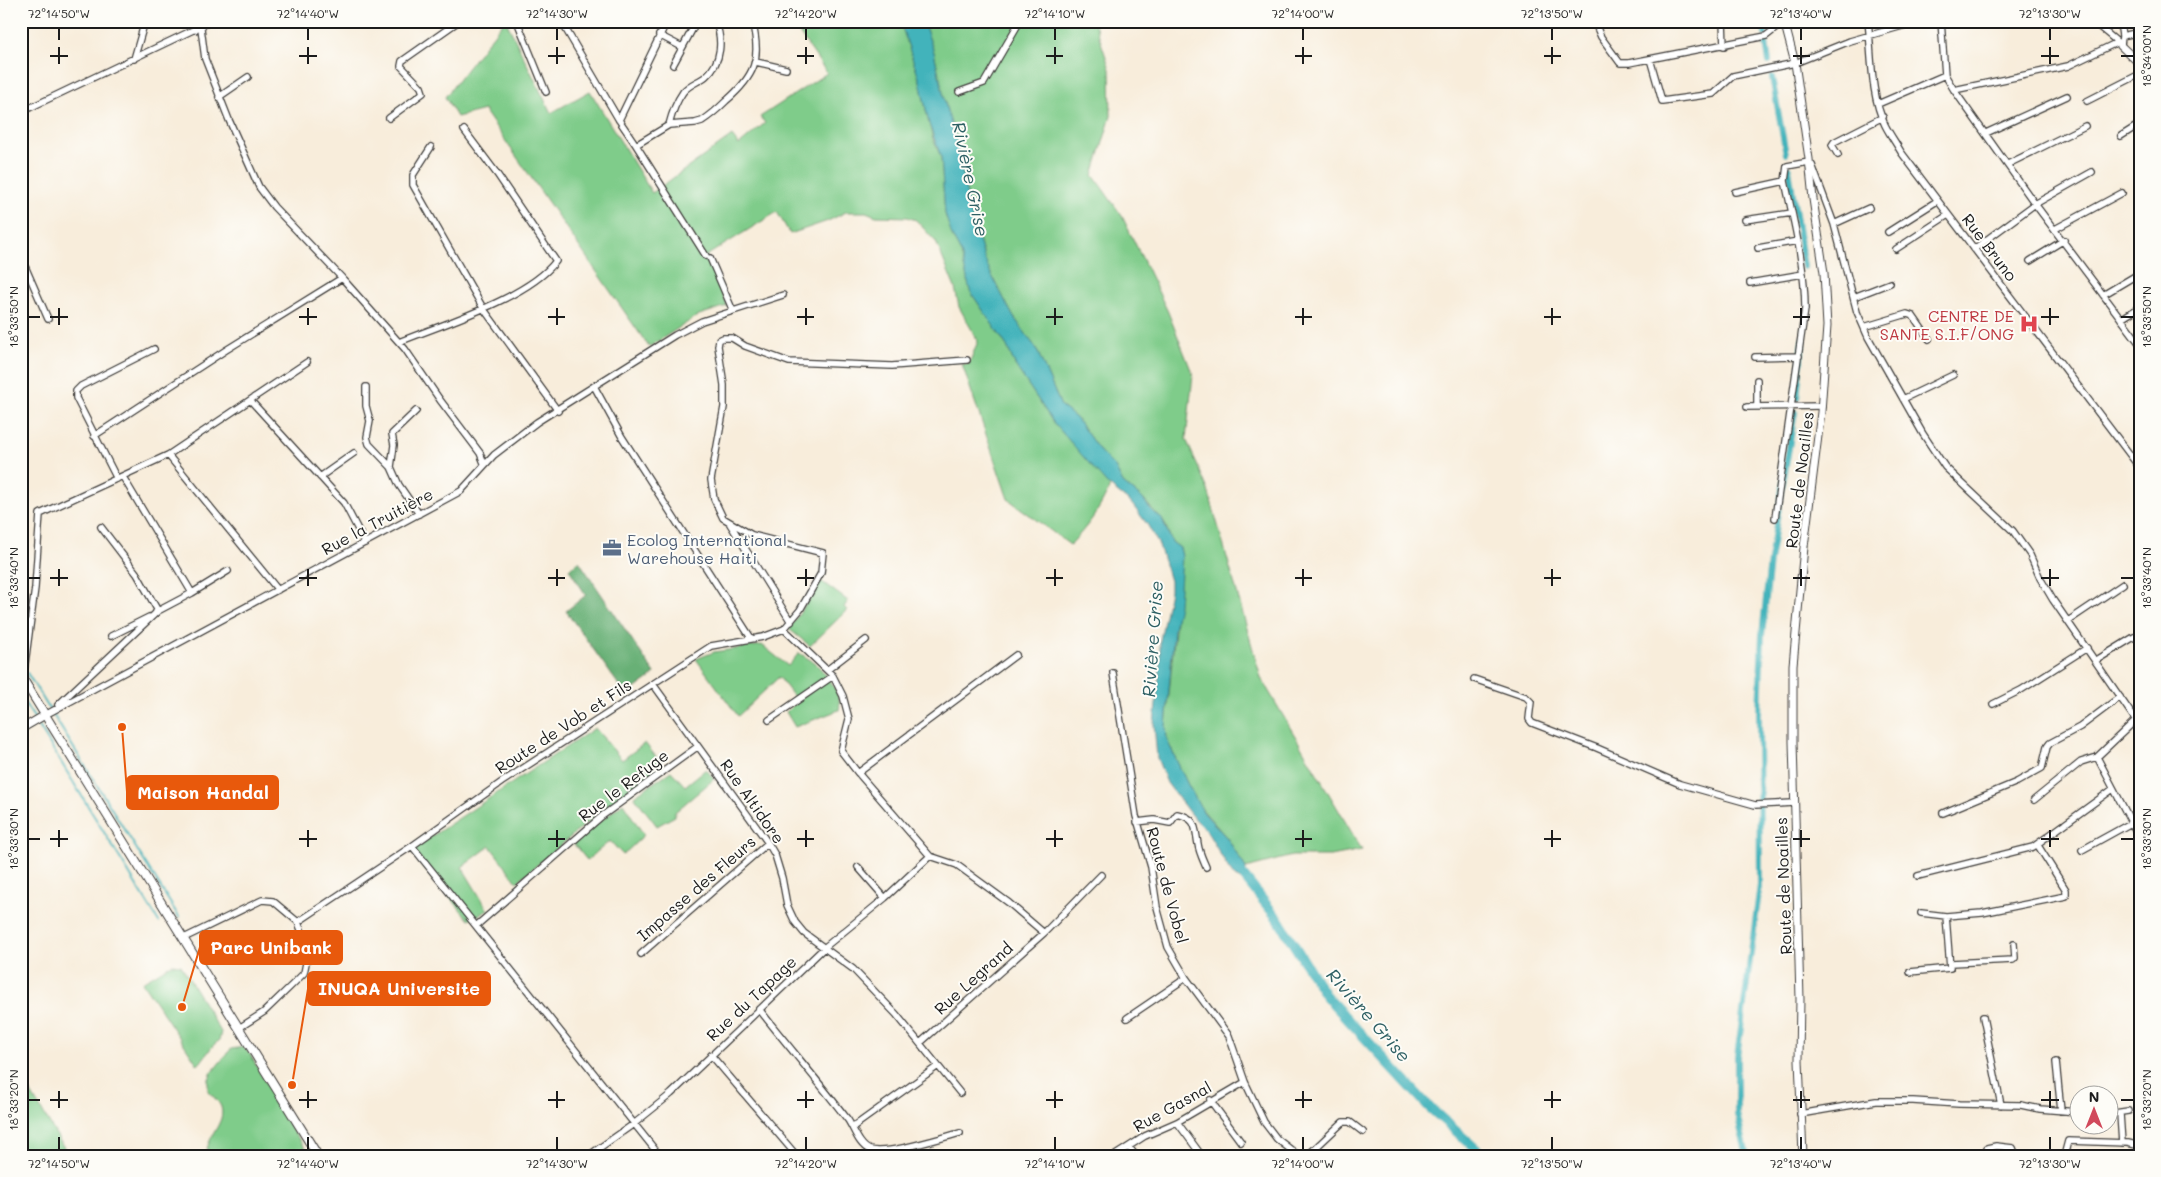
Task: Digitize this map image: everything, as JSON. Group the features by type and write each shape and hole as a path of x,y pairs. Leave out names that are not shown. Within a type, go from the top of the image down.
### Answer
{"main road":[{"path":"22,677 48,713 318,1156"}],"street":[{"path":"134,59 145,21"},
{"path":"193,21 198,29 205,59 259,187 274,207 342,278 399,342 480,453 484,464"},
{"path":"21,112 212,21"},
{"path":"389,118 423,93 421,87 401,66 402,61 459,21"},
{"path":"517,21 546,92"},
{"path":"561,21 619,120 708,257 733,311"},
{"path":"619,120 667,21"},
{"path":"669,125 673,110 684,91 706,76 716,62 720,52 720,36 715,21"},
{"path":"636,145 669,125 695,123 710,116 743,86 756,62 757,48 752,21"},
{"path":"959,92 984,83 1020,21"},
{"path":"1594,21 1602,37 1620,63 1629,64 1766,36 1784,22"},
{"path":"1723,21 1724,46"},
{"name":"Rue Bruno","path":"1868,21 1873,77 1878,104 1901,152 2140,468"},
{"path":"1650,59 1662,101 1713,94 1733,76 1795,63 1828,48 1920,21"},
{"path":"1941,21 1945,75 1954,90 2035,204 2064,240 2140,344"},
{"path":"2092,21 2120,44 2140,64"},
{"path":"2120,21 2122,36 2120,44"},
{"name":"Route de Noailles","path":"1784,22 1795,63 1809,160 1824,273 1827,326 1822,406 1804,547 1793,665 1794,803 1800,999 1800,1114 1803,1156"},
{"path":"672,65 693,28"},
{"path":"2122,36 2140,32"},
{"path":"660,36 682,47"},
{"path":"1954,90 2068,66 2120,44"},
{"path":"756,62 786,69"},
{"path":"2087,101 2140,74"},
{"path":"1878,104 1945,75"},
{"path":"220,96 248,77"},
{"path":"1986,134 2067,96"},
{"path":"1838,155 1832,145 1834,142 1883,117"},
{"path":"2120,136 2140,124"},
{"path":"2008,164 2084,126"},
{"path":"399,342 484,308 524,288 555,263 556,258 464,130"},
{"path":"431,147 412,181 484,308 558,410"},
{"path":"1775,518 1799,356 1804,308 1803,274 1785,181 1787,166 1809,160 1834,224 1864,327 1903,400 1945,467 2013,531 2030,555 2040,578 2053,600 2120,697 2138,718 2097,757 2082,762 2034,800"},
{"path":"1974,249 2035,204 2092,172"},
{"path":"1735,192 1785,181"},
{"path":"2055,229 2122,193"},
{"path":"1888,232 1938,201"},
{"path":"1834,224 1869,208"},
{"path":"1745,220 1792,213"},
{"path":"1896,249 1948,214"},
{"path":"2030,260 2064,240"},
{"path":"1758,248 1798,241"},
{"path":"21,257 48,319"},
{"path":"2103,295 2140,273"},
{"path":"1750,283 1803,274"},
{"path":"94,436 226,350 342,278"},
{"path":"1854,297 1890,283"},
{"name":"Rue la Truitière","path":"48,713 461,491 484,464 537,422 675,335 702,321 783,295"},
{"path":"2121,319 2140,307"},
{"path":"1864,327 1907,314 1913,316 1929,339"},
{"path":"967,360 892,366 789,362 745,346 732,338 723,338 719,340 718,346 724,385 724,407 711,480 714,499 722,518 752,535 823,554 821,573 784,629 833,676 843,696 848,719 841,751 930,856 957,865 1009,903 1044,933"},
{"path":"154,349 81,386 76,391 76,398 94,436 192,593"},
{"path":"1755,357 1799,356"},
{"path":"22,677 35,588 40,514 168,456 307,362"},
{"path":"1903,400 1953,375"},
{"path":"1757,380 1757,406"},
{"path":"594,386 622,437 751,638"},
{"path":"366,387 366,406 370,421 367,437 369,444 391,467 399,485 419,514"},
{"path":"251,400 344,503 365,543"},
{"path":"1747,407 1822,406"},
{"path":"391,467 394,445 392,434 416,411"},
{"path":"320,477 354,453"},
{"path":"168,456 278,590"},
{"path":"729,522 790,622"},
{"path":"101,527 137,574 158,611"},
{"path":"111,636 192,593 228,571"},
{"path":"2068,620 2123,584"},
{"path":"21,729 48,713 158,611"},
{"name":"Route de Vob et Fils","path":"298,922 412,846 502,782 710,646 763,637 784,629"},
{"path":"2096,661 2134,637"},
{"path":"827,670 866,640"},
{"path":"1993,704 2021,690 2087,648"},
{"path":"858,773 1016,655"},
{"name":"Route de Vobel","path":"1112,672 1137,822 1151,867 1157,907 1168,947 1186,978 1229,1036 1245,1082 1264,1122 1277,1139 1299,1156"},
{"path":"769,720 833,676"},
{"path":"1474,680 1526,697 1531,702 1529,719 1532,723 1597,748 1668,780 1755,805 1794,803"},
{"name":"Rue Altidore","path":"653,684 768,843 775,856 782,878 786,905 795,922 804,933 853,969 920,1043 960,1093"},
{"path":"1944,813 2017,782 2042,768 2048,745 2080,727 2120,697"},
{"name":"Rue le Refuge","path":"476,926 602,816 697,747"},
{"path":"2097,757 2140,839"},
{"path":"1918,876 2025,850 2037,844 2113,789"},
{"path":"1137,822 1154,820 1170,823 1177,814 1185,817 1194,824 1197,831 1198,844 1206,867"},
{"path":"2082,850 2131,823"},
{"name":"Impasse des Fleurs","path":"641,954 768,843"},
{"path":"1921,913 1946,916 1982,913 2066,896 2066,890 2037,844"},
{"path":"412,846 660,1156"},
{"name":"Rue du Tapage","path":"588,1156 635,1123 671,1094 825,947 885,898 930,856"},
{"path":"858,867 885,898"},
{"name":"Rue Legrand","path":"920,1043 1044,933 1101,875"},
{"path":"184,938 262,900 273,901 298,922 306,942 307,958 304,973 264,1012 239,1028"},
{"path":"1910,972 1948,969 1951,963 1946,916"},
{"path":"1951,963 2013,960 2014,944"},
{"path":"1127,1018 1186,978"},
{"path":"759,1009 823,1087 853,1127 862,1145 870,1150 886,1151 960,1132"},
{"path":"1983,1017 2002,1105"},
{"path":"711,1055 797,1156"},
{"path":"2056,1062 2061,1111"},
{"path":"853,1127 938,1066"},
{"name":"Rue Gasnal","path":"1114,1156 1145,1136 1176,1122 1210,1100 1245,1082"},
{"path":"1210,1100 1241,1142"},
{"path":"1800,1114 1876,1101 2021,1105 2068,1111"},
{"path":"2122,1143 2120,1114 2128,1111"},
{"path":"1176,1122 1202,1156"},
{"path":"1308,1156 1344,1122 1350,1122 1362,1132"},
{"path":"2064,1156 2068,1141 2122,1143 2140,1146"},
{"path":"1129,1146 1136,1156"},
{"path":"1983,1156 1988,1148 1996,1146 2013,1148 2016,1156"}],"green space":[{"path":"504,21 506,21 551,113 590,91 652,193 732,136 739,145 765,123 760,117 827,73 791,21 900,21 920,81 933,139 941,157 945,214 954,240 961,253 970,291 1007,346 1015,365 1053,422 1110,486 1087,525 1070,545 1008,499 962,364 969,364 978,341 959,307 955,288 936,242 916,220 907,217 876,216 866,212 846,212 828,221 790,234 777,212 706,256 727,306 699,315 649,347 484,110 457,117 445,97"},
{"path":"923,21 1094,21 1110,69 1111,116 1093,175 1122,216 1168,312 1193,375 1186,439 1208,490 1261,678 1362,850 1331,856 1292,856 1246,868 1227,838 1200,807 1188,785 1167,740 1166,726 1182,556 1180,548 1172,542 1165,524 1142,498 1123,483 1115,467 1102,454 1076,418 1061,406 1036,348 1013,316 991,274 969,207 960,156 947,111 934,52"},
{"path":"579,561 655,674 626,695 566,611 586,595 569,569"},
{"path":"821,581 848,601 844,607 847,610 810,646 789,629"},
{"path":"762,645 788,666 799,653 815,663 834,687 839,699 839,710 795,727 786,712 797,701 779,677 738,716 696,659 714,652"},
{"path":"595,728 622,760 645,743 664,767 599,813 517,882 490,846 462,867 488,910 469,920 411,850"},
{"path":"706,769 714,779 675,812 675,816 657,826 634,796 671,771 685,786"},
{"path":"623,803 644,835 623,855 610,841 587,860 573,843"},
{"path":"172,964 181,965 221,1032 219,1041 198,1065 142,982"},
{"path":"243,1047 250,1054 289,1125 311,1156 206,1156 209,1142 219,1124 222,1113 217,1100 208,1091 208,1081 212,1072 231,1049"},
{"path":"24,1081 69,1156 21,1156 21,1082"}],"water":[{"path":"900,21 923,21 934,52 947,111 957,142 969,207 984,257 1013,316 1036,348 1061,406 1076,418 1102,454 1115,467 1123,483 1142,498 1151,510 1162,519 1172,542 1180,548 1182,556 1179,605 1174,629 1166,726 1167,740 1188,785 1204,813 1227,838 1246,868 1245,882 1235,877 1206,830 1191,815 1167,783 1157,758 1154,724 1160,665 1160,640 1170,591 1170,581 1159,545 1147,524 1131,503 1107,484 1053,422 1015,365 1007,346 970,291 961,253 952,236 945,214 941,157 929,124 920,81"}],"waterway":[{"path":"1763,21 1765,34"},
{"path":"1766,42 1769,62"},
{"path":"1772,77 1786,154"},
{"path":"1789,169 1804,267"},
{"path":"1797,398 1803,339"},
{"path":"1747,1156 1737,1114 1737,1057 1760,885 1759,714 1762,635 1770,561 1795,412"},
{"path":"27,673 179,917"},
{"path":"21,698 35,719"},
{"path":"37,723 159,922"},
{"name":"Rivière Grise","path":"1237,868 1278,919 1325,995 1430,1108 1484,1156"}],"place":[{"name":"CENTRE DE SANTE S.I.F/ONG","path":"2029,324"},
{"name":"Ecolog International Warehouse Haiti","path":"612,548"},
{"name":"Maison Handal","path":"122,727"},
{"name":"Parc Unibank","path":"182,1007"},
{"name":"INUQA Universite","path":"292,1085"}]}
